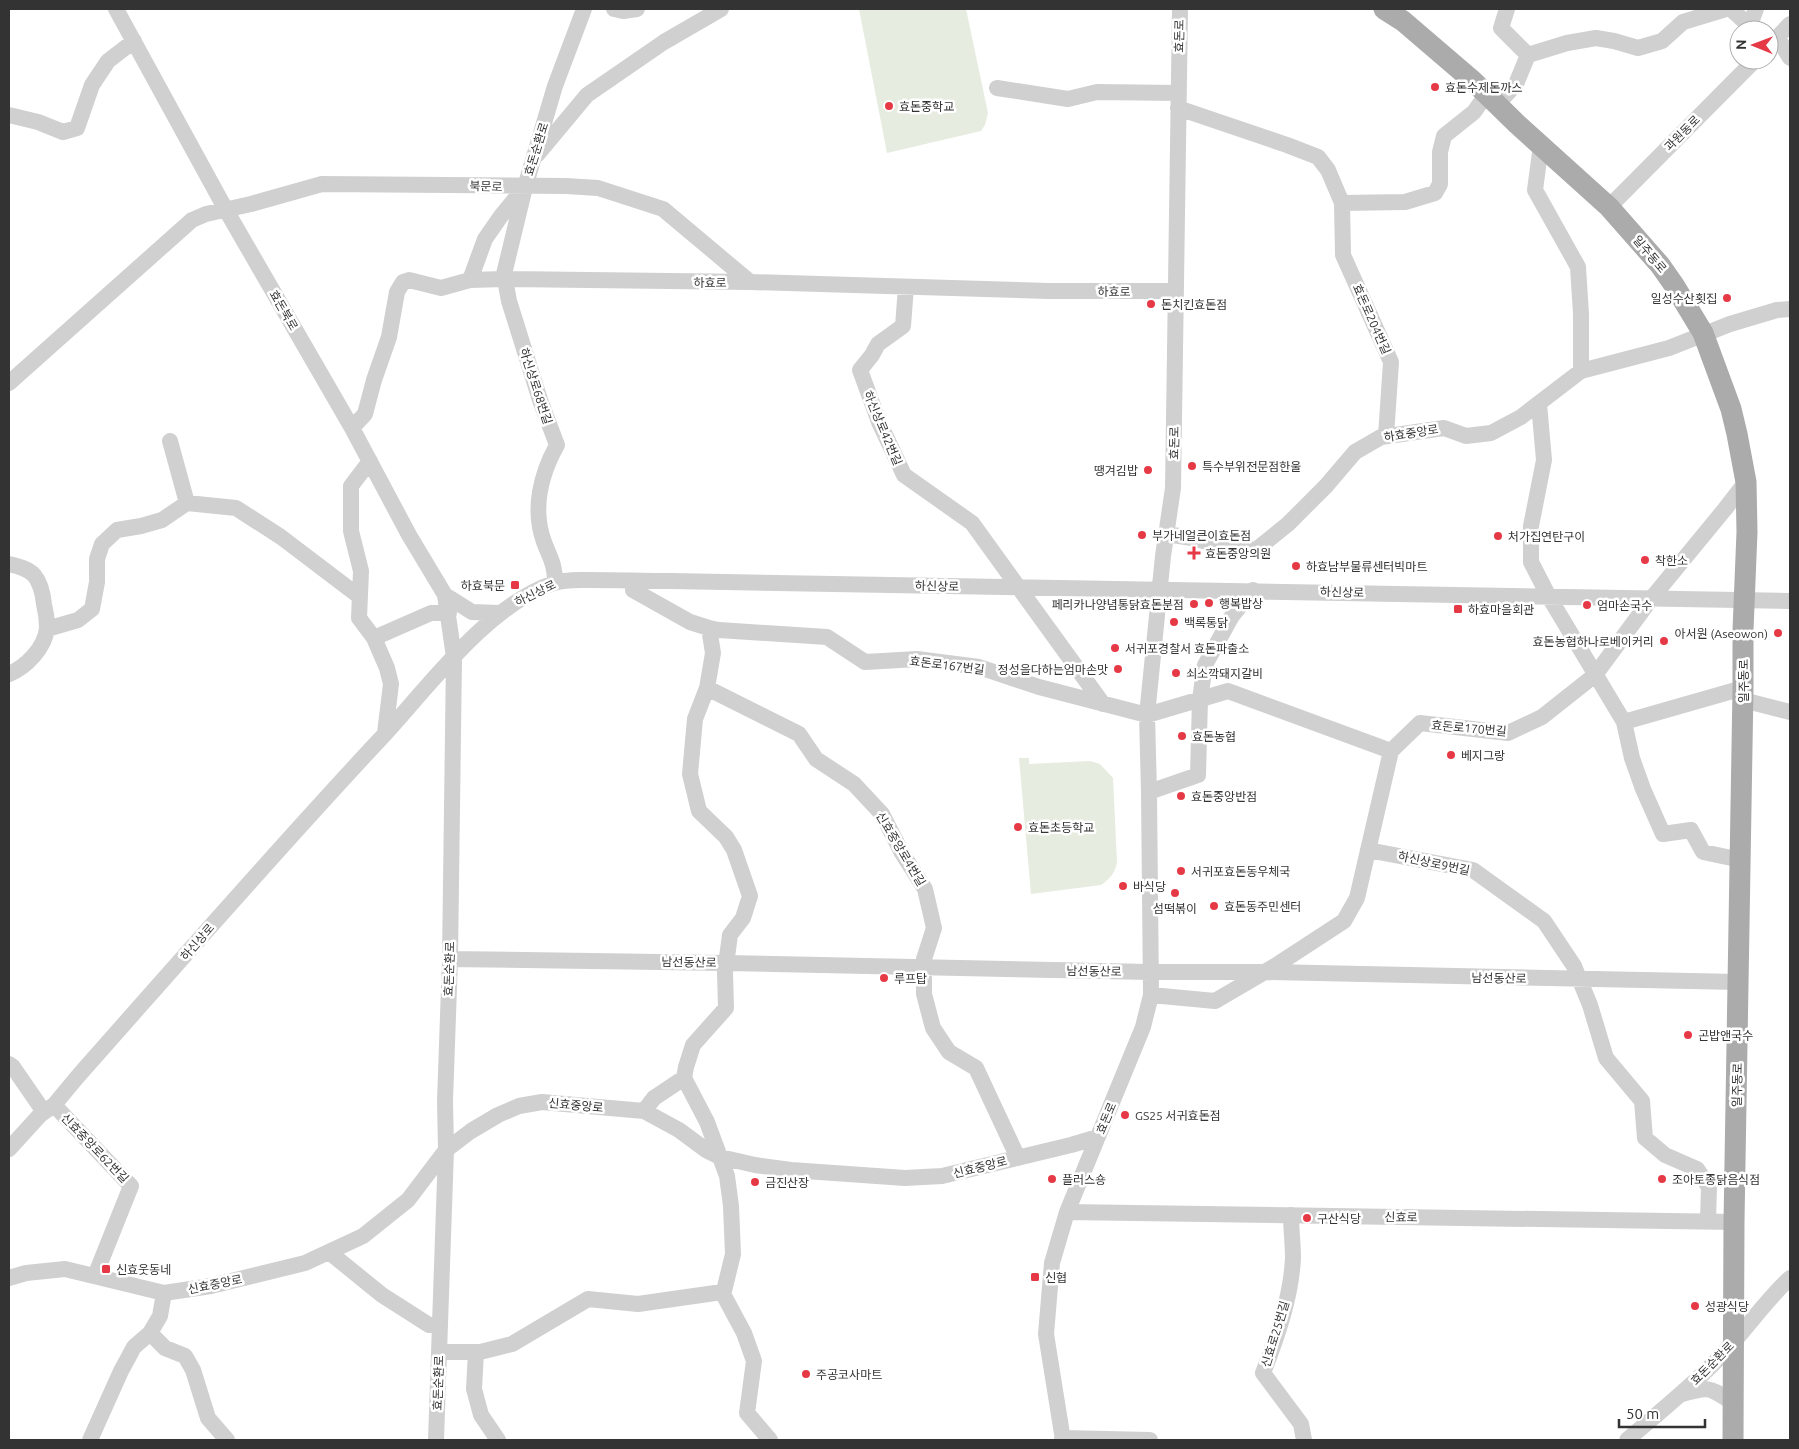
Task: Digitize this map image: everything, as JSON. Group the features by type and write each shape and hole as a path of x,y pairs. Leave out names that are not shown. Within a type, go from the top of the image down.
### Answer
{"main road":[{"name":"일주동로","path":"1384,9 1398,15 1473,81 1491,100 1609,207 1660,265 1704,333 1738,434 1746,482 1747,532 1742,630 1743,694 1734,1222 1733,1440"}],"street":[{"name":"효돈북로","path":"116,9 226,210 352,428 409,534 445,595 449,613"},
{"name":"효돈순환로","path":"470,280 485,239 525,187 567,51 584,9"},
{"path":"614,9 623,11 637,9"},
{"path":"533,161 587,94 664,42 721,9"},
{"name":"효돈로","path":"1063,1439 1046,1334 1052,1263 1067,1212 1144,1027 1151,995 1147,715 1166,534 1173,488 1180,9"},
{"path":"1507,9 1501,28 1528,56"},
{"path":"1342,203 1405,202 1435,193 1440,184 1440,152 1444,136 1474,112 1516,84 1528,56 1567,43 1596,38 1638,48 1662,40 1683,22 1726,9"},
{"path":"1731,9 1744,20"},
{"path":"1779,36 1790,24"},
{"path":"9,115 38,122 63,132 77,128 92,85 108,61 134,41"},
{"path":"1779,48 1790,58"},
{"name":"과원동로","path":"1609,207 1745,70"},
{"path":"997,88 1068,99 1097,92 1178,101"},
{"name":"효돈로204번길","path":"1178,101 1318,157 1328,170 1342,203 1343,255 1391,362 1386,436"},
{"path":"1541,146 1535,190 1578,267 1581,314 1581,371"},
{"name":"북문로","path":"9,383 192,220 206,214 322,184 432,184 598,188 663,209 750,282"},
{"name":"하신상로68번길","path":"525,187 504,274 509,301 537,391 557,445 546,464 540,490 539,506 539,524 543,541 555,568 555,582"},
{"name":"하효로","path":"352,428 365,414 374,380 389,337 398,292 403,282 409,280 441,288 470,280 505,279 750,282 1049,292 1176,291"},
{"name":"하신상로42번길","path":"906,287 903,326 878,344 860,370 879,422 904,475 972,523 1018,587"},
{"name":"하효중앙로","path":"1166,534 1192,538 1242,552 1257,548 1288,524 1326,486 1355,452 1381,437 1444,428 1466,436 1491,433 1521,417 1581,371 1669,348 1704,333 1777,310 1790,309"},
{"path":"1539,404 1544,460 1532,526 1531,562 1549,597 1624,722 1632,758 1642,789 1663,834 1691,830 1704,852 1741,860"},
{"path":"170,441 187,503"},
{"path":"370,461 351,486 351,531 361,570 359,618 374,638 388,668 391,684 385,733"},
{"name":"효돈로170번길","path":"1391,751 1420,723 1508,733 1542,718 1595,675 1651,599 1746,482"},
{"path":"47,629 78,620 92,608 97,582 97,559 102,544 117,530 162,520 187,503 236,508 281,537 360,597"},
{"path":"9,564 23,568 34,575 43,595 47,629 40,646 31,659 20,670 9,674"},
{"name":"하신상로","path":"9,1149 49,1109 334,787 454,657 499,613 522,598 555,582 576,580 1253,590 1790,601"},
{"name":"효돈로167번길","path":"633,581 633,590 690,622 709,628 827,637 865,662 917,659 979,667 1039,687 1147,715"},
{"path":"1018,587 1102,704"},
{"path":"1149,792 1198,775 1200,699 1205,666 1232,616 1253,590"},
{"path":"445,595 472,612 499,613"},
{"path":"374,638 431,613 449,613"},
{"name":"효돈순환로","path":"436,1440 446,1150 445,1102 450,959 454,657 449,613"},
{"path":"709,628 713,652 707,688 695,719 690,774 699,811 726,837 734,850 750,896 744,918 730,935 726,963 726,1008 693,1045 684,1078 707,1122 727,1176 731,1206 733,1254 723,1293 744,1333 754,1361 747,1413 770,1440"},
{"name":"신효중앙로4번길","path":"707,688 799,734 816,760 854,784 882,814 902,853 925,889 934,928 924,959 924,994 933,1028 949,1052 976,1068 1018,1158"},
{"path":"1147,715 1228,692 1391,751 1357,898 1344,921 1265,972 1215,1001 1151,995"},
{"path":"1624,722 1743,694 1790,712"},
{"name":"하신상로9번길","path":"1368,850 1473,870 1544,921 1574,966 1580,980"},
{"name":"남선동산로","path":"450,959 1150,972 1265,972 1738,982"},
{"path":"1580,980 1590,1005 1606,1058 1642,1101 1644,1138 1665,1155 1697,1169 1709,1187 1708,1221"},
{"name":"신효중앙로62번길","path":"9,1064 49,1109 131,1186 95,1276"},
{"path":"644,1111 654,1098 684,1078"},
{"name":"신효중앙로","path":"9,1278 26,1272 66,1269 164,1293 210,1286 305,1263 363,1236 408,1200 446,1150 471,1130 498,1114 519,1106 542,1102 644,1111 679,1130 706,1150 720,1157 754,1165 791,1170 905,1178 942,1176 1098,1137"},
{"name":"신효로","path":"1067,1212 1734,1222"},
{"name":"신효로25번길","path":"1291,1215 1293,1258 1287,1298 1276,1339 1263,1373 1301,1424 1304,1440"},
{"path":"328,1252 382,1295 429,1325 439,1325"},
{"name":"효돈순환로","path":"1627,1440 1682,1394 1733,1343 1775,1292 1790,1278"},
{"path":"90,1440 134,1347 150,1333 160,1316 164,1293"},
{"path":"439,1352 476,1352 512,1344 588,1299 638,1304 723,1293"},
{"path":"150,1333 165,1348 185,1356 194,1370 208,1418 227,1440"},
{"path":"476,1352 474,1389 481,1415 498,1440"},
{"path":"1682,1394 1704,1388 1715,1391 1733,1403"},
{"path":"1063,1439 1150,1440"}],"shaded area":[{"path":"859,9 966,9 988,113 985,125 981,131 887,153"},
{"path":"1019,758 1029,758 1029,764 1090,761 1100,764 1113,778 1117,862 1112,875 1101,885 1031,894"}],"place":[{"name":"효돈수제돈까스","path":"1435,87"},
{"name":"효돈중학교","path":"889,106"},
{"name":"일성수산횟집","path":"1727,298"},
{"name":"돈치킨효돈점","path":"1151,304"},
{"name":"특수부위전문점한울","path":"1192,466"},
{"name":"땡겨김밥","path":"1148,470"},
{"name":"부가네얼큰이효돈점","path":"1142,535"},
{"name":"처가집연탄구이","path":"1498,536"},
{"name":"효돈중앙의원","path":"1194,553"},
{"name":"착한소","path":"1645,560"},
{"name":"하효남부물류센터빅마트","path":"1296,566"},
{"name":"하효북문","path":"515,585"},
{"name":"행복밥상","path":"1209,603"},
{"name":"페리카나양념통닭효돈분점","path":"1194,604"},
{"name":"엄마손국수","path":"1587,605"},
{"name":"하효마을회관","path":"1458,609"},
{"name":"백록통닭","path":"1174,622"},
{"name":"아서원 (Aseowon)","path":"1778,633"},
{"name":"효돈농협하나로베이커리","path":"1664,641"},
{"name":"서귀포경찰서 효돈파출소","path":"1115,648"},
{"name":"정성을다하는엄마손맛","path":"1118,669"},
{"name":"쇠소깍돼지갈비","path":"1176,673"},
{"name":"효돈농협","path":"1182,736"},
{"name":"베지그랑","path":"1451,755"},
{"name":"효돈중앙반점","path":"1181,796"},
{"name":"효돈초등학교","path":"1018,827"},
{"name":"서귀포효돈동우체국","path":"1181,871"},
{"name":"바식당","path":"1123,886"},
{"name":"섬떡볶이","path":"1175,893"},
{"name":"효돈동주민센터","path":"1214,906"},
{"name":"루프탑","path":"884,978"},
{"name":"곤밥앤국수","path":"1688,1035"},
{"name":"GS25 서귀효돈점","path":"1125,1115"},
{"name":"플러스숑","path":"1052,1179"},
{"name":"조아토종닭음식점","path":"1662,1179"},
{"name":"금진산장","path":"755,1182"},
{"name":"구산식당","path":"1307,1218"},
{"name":"신효웃동네","path":"106,1269"},
{"name":"신협","path":"1035,1277"},
{"name":"성광식당","path":"1695,1306"},
{"name":"주공코사마트","path":"806,1374"}]}
